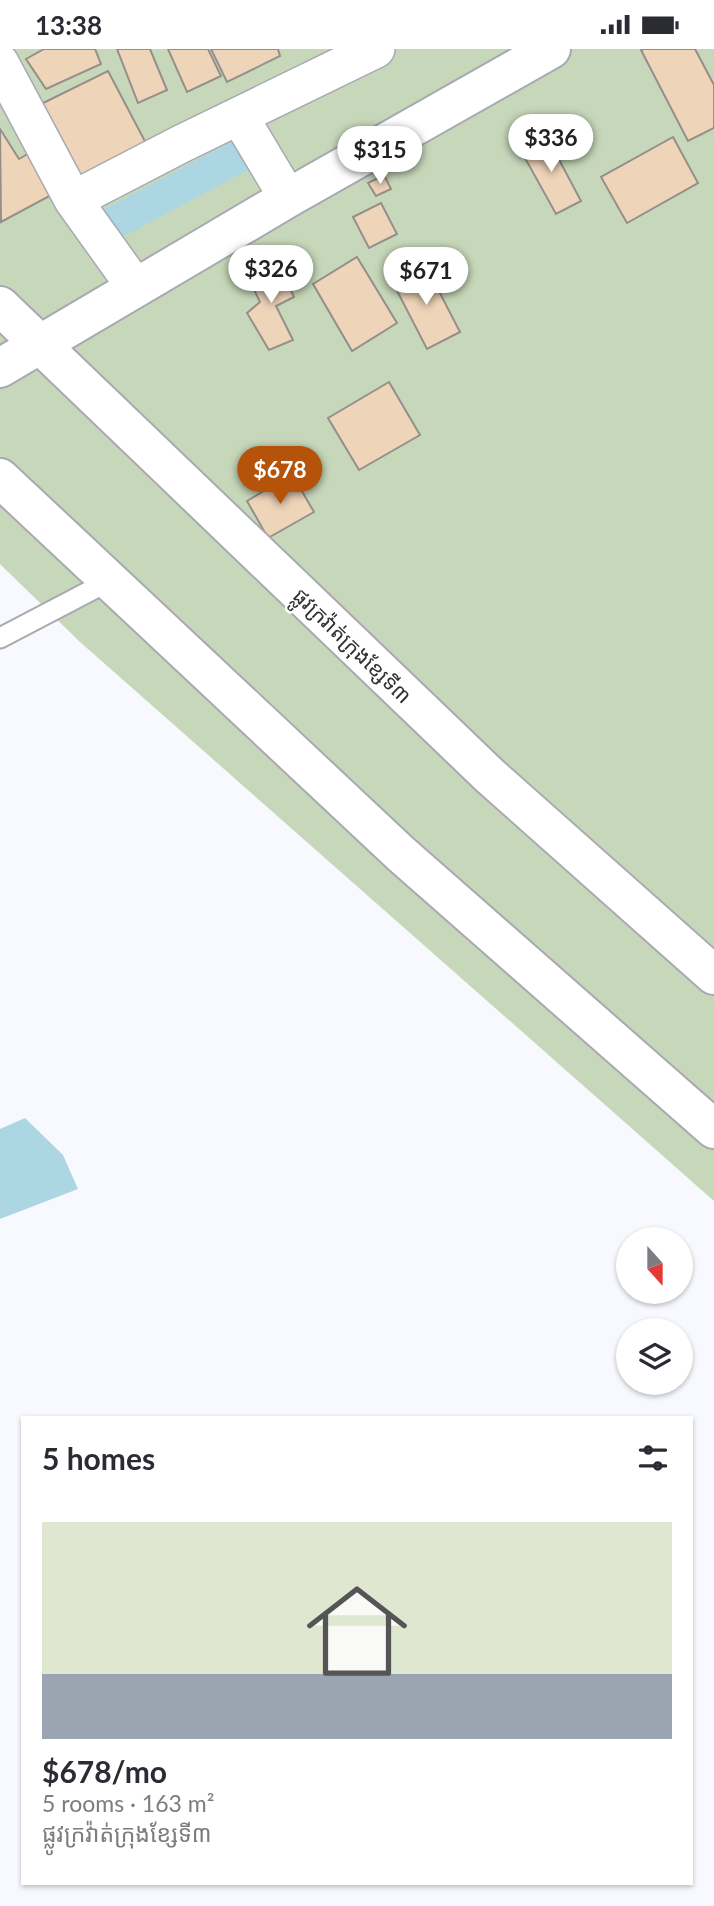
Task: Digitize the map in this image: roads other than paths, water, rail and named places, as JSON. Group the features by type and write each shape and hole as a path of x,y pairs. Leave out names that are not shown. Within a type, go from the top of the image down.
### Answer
{"main road":[{"path":"0,368 288,198 507,59 551,49"},
{"name":"ផ្លូវក្រវ៉ាត់ក្រុងខ្សែទី៣","path":"0,306 490,776 714,975"},
{"path":"0,478 401,854 714,1129"}],"street":[{"path":"73,200 376,49"},
{"path":"0,63 73,200 136,288"},
{"path":"239,115 288,198"}],"lane":[{"path":"0,638 109,581"}],"water":[{"path":"25,1118 63,1155 78,1189 0,1219 0,1129"}],"waterway":[{"path":"112,224 243,154"}]}
